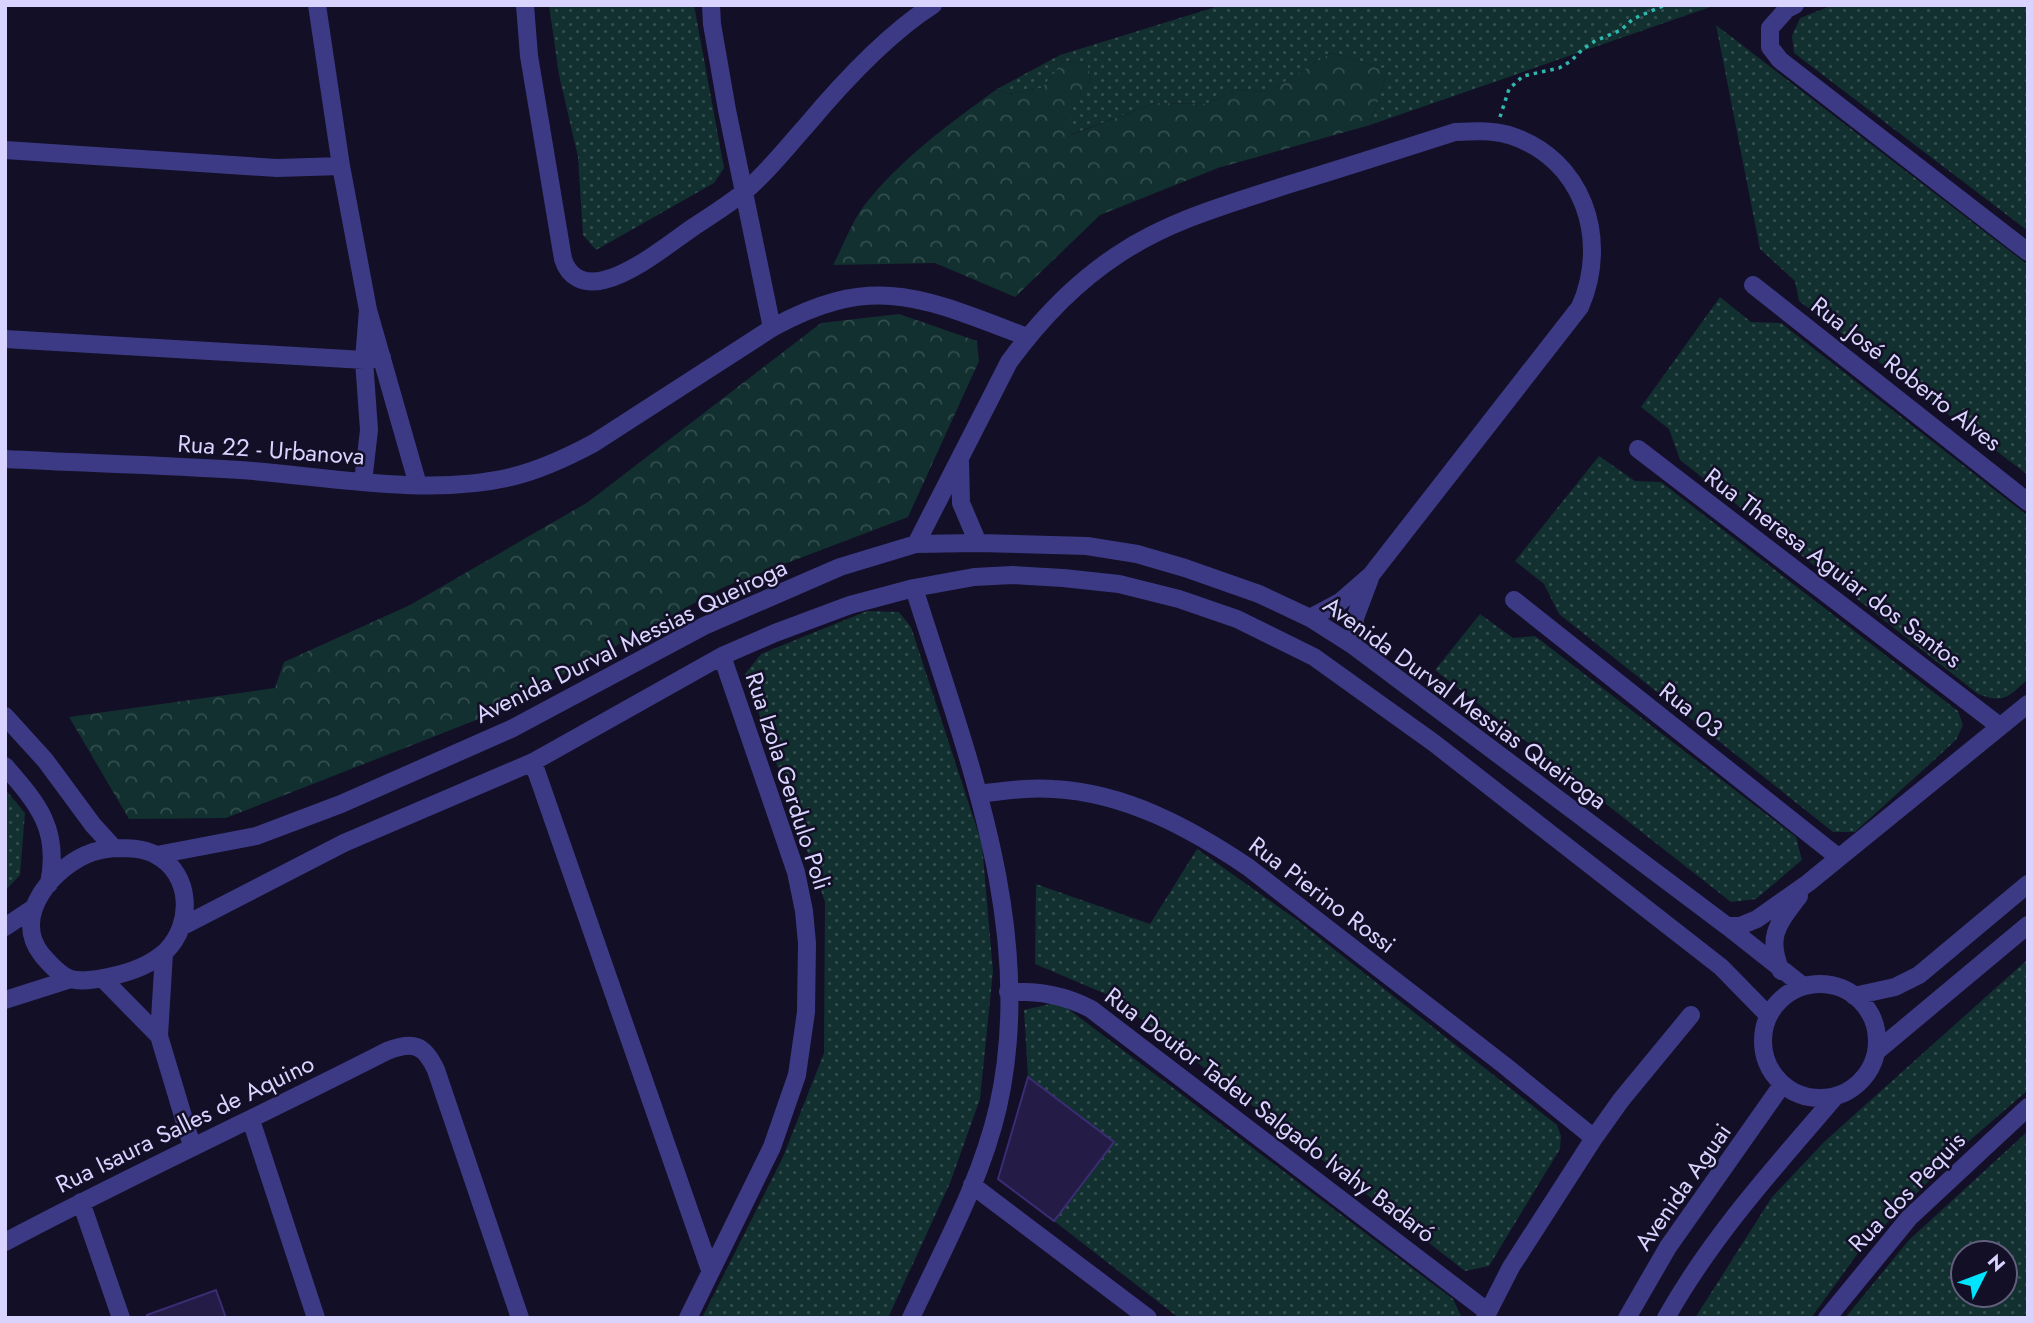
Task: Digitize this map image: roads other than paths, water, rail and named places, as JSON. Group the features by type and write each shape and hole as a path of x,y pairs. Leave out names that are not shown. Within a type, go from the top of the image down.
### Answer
{"street":[{"path":"317,5 341,166 368,310 373,358 363,482"},
{"path":"525,5 529,56 566,270 572,277 582,280 603,281 619,274 743,193 760,178 843,84 916,11 933,5"},
{"path":"711,5 712,24 743,193 772,328"},
{"path":"1795,5 1774,21 1769,35 1770,47 1780,60 2028,252"},
{"path":"916,544 1009,362 1027,337 1093,274 1119,254 1164,228 1213,208 1455,132 1496,132 1532,145 1554,162 1573,182 1584,200 1593,239 1591,278 1580,307 1371,575 1340,602 1310,618"},
{"path":"5,150 277,168 341,166"},
{"name":"Rua José Roberto Alves","path":"1754,285 2028,502"},
{"name":"Rua 22 - Urbanova","path":"5,459 240,470 418,485 485,482 531,472 569,457 772,328 800,312 821,305 859,295 912,299 956,310 1027,337"},
{"path":"5,339 373,358"},
{"path":"373,358 418,485"},
{"name":"Rua Theresa Aguiar dos Santos","path":"1638,449 1998,725"},
{"path":"960,458 961,503 978,543"},
{"name":"Avenida Durval Messias Queiroga","path":"157,855 256,836 341,804 511,729 704,626 840,567 916,544 1087,546 1137,554 1185,568 1259,594 1310,618 1354,646 1803,986"},
{"name":"Avenida Durval Messias Queiroga","path":"181,927 344,843 533,762 722,656 775,633 850,605 914,588 974,577 1013,575 1119,584 1179,599 1237,619 1314,656 1434,743 1710,958 1768,1015"},
{"path":"1354,646 1355,618 1371,575"},
{"path":"911,1318 972,1185 992,1130 1000,1095 1008,992 1000,887 978,794 914,588"},
{"name":"Rua 03","path":"1514,600 1838,857"},
{"name":"Rua Izola Gerdulo Poli","path":"688,1318 772,1147 789,1099 803,1042 808,975 804,911 796,872 722,656"},
{"path":"1727,926 1748,924 1808,883 1998,725 2028,704"},
{"path":"5,716 40,754 97,831 114,848"},
{"path":"533,762 710,1270"},
{"path":"5,766 28,794 47,827 52,842 53,859 49,884"},
{"name":"Rua Pierino Rossi","path":"978,794 1032,788 1082,792 1116,800 1162,816 1206,839 1248,867 1504,1065 1594,1139"},
{"path":"5,927 32,909 49,884 75,862 92,853 114,848 138,849 157,855 180,878 185,893 185,912 175,941 149,963 120,975 71,979 5,1000"},
{"path":"1781,971 1772,946 1774,934 1808,883"},
{"path":"1854,996 1895,987 1919,975 2028,884"},
{"path":"32,909 32,930 39,951 49,964 71,979"},
{"path":"1877,1051 2028,925"},
{"path":"164,953 159,1035 192,1146"},
{"path":"102,978 159,1035"},
{"path":"1821,984 1838,987 1854,996 1873,1020 1877,1051 1871,1066 1863,1080 1835,1097 1816,1099 1798,1095 1782,1085 1774,1076 1763,1052 1764,1027 1768,1015 1783,997 1803,986 1821,984"},
{"name":"Rua Doutor Tadeu Salgado Ivahy Badaró","path":"1008,992 1034,991 1068,997 1091,1009 1486,1315"},
{"path":"1486,1315 1532,1233 1594,1139 1621,1100 1691,1016"},
{"name":"Rua Isaura Salles de Aquino","path":"5,1242 192,1146 251,1120 387,1051 401,1045 413,1045 425,1051 431,1059 520,1318"},
{"name":"Avenida Aguai","path":"1627,1318 1668,1247 1782,1085"},
{"path":"1666,1318 1716,1240 1835,1097"},
{"name":"Rua dos Pequis","path":"1827,1318 1909,1218 2028,1107"},
{"path":"251,1120 316,1318"},
{"path":"972,1185 1148,1318"},
{"path":"81,1202 121,1318"}]}
